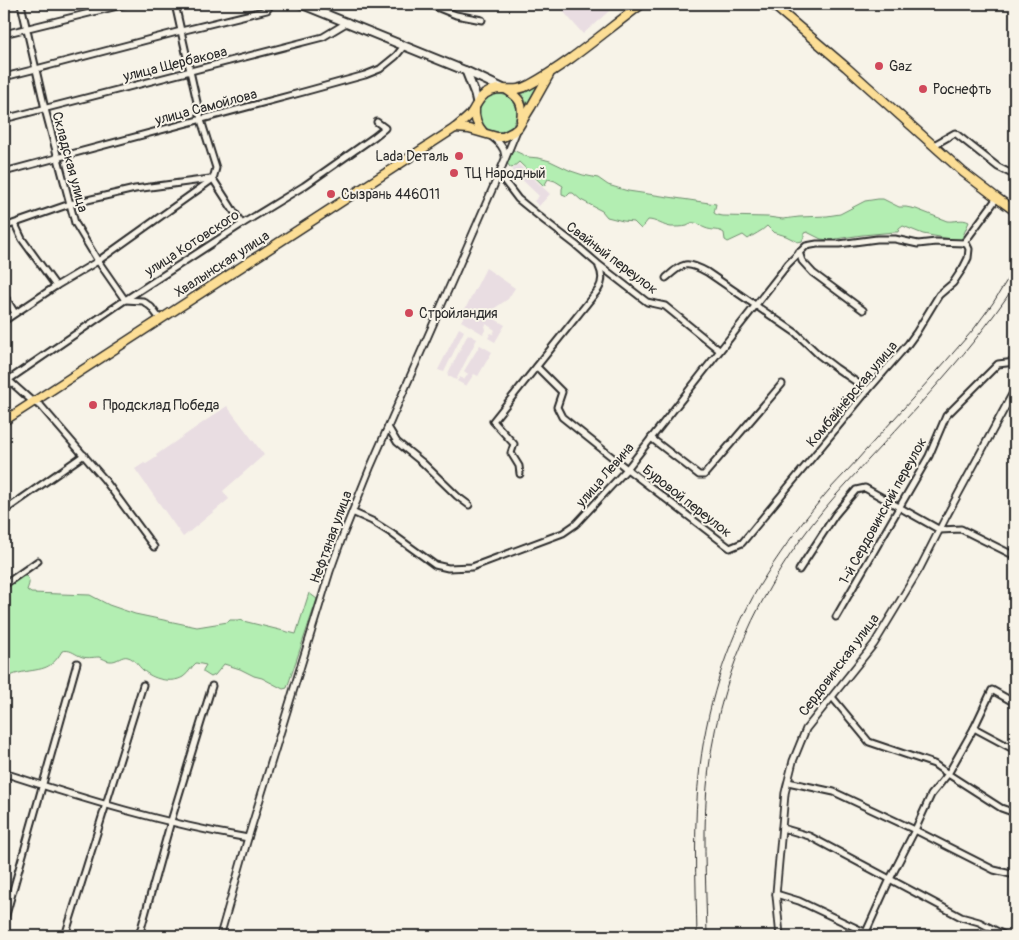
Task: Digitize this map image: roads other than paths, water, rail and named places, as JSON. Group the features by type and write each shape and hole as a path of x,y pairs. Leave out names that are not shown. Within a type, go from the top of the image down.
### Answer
{"main road":[{"path":"302,4 503,88 515,95 520,102 523,110 519,126"},
{"path":"483,132 478,126 474,111 483,96 496,89 522,89 550,73 642,4"},
{"path":"772,4 838,60 963,172 1015,211"},
{"path":"466,71 475,94 476,105"},
{"path":"455,128 483,132 491,136 508,135 519,126 550,73"},
{"name":"Хвалынская улица","path":"4,421 455,128 469,116 476,105"}],"street":[{"name":"Складская улица","path":"21,4 45,109 75,223 126,300"},
{"path":"4,34 126,4"},
{"path":"4,321 98,260 213,179 216,168 201,120 175,4"},
{"path":"4,77 267,10 271,4"},
{"path":"429,4 456,16 482,20"},
{"name":"улица Щербакова","path":"4,119 323,38 348,22"},
{"name":"улица Самойлова","path":"4,172 366,75 380,68 396,56 404,46"},
{"name":"улица Котовского","path":"5,380 242,224 304,186 384,129 377,122"},
{"name":"Нефтяная улица","path":"220,936 330,571 352,512 388,427 519,126"},
{"path":"934,145 955,132 998,167 1015,174"},
{"path":"491,136 500,143 505,152 504,161"},
{"name":"Свайный переулок","path":"499,174 518,199 598,264 647,302 665,306 719,350"},
{"path":"4,227 70,204 135,189 213,179"},
{"path":"213,179 242,224"},
{"path":"964,243 997,198"},
{"path":"16,224 22,239 56,286"},
{"name":"улица Левина","path":"352,512 372,521 391,533 435,565 448,568 472,567 563,533 576,524 626,469 788,264 806,246 877,239 918,244 936,242 964,243"},
{"name":"Комбайнёрская улица","path":"730,548 742,543 916,333 938,294 953,283 963,268 968,258 969,249 967,244 964,243"},
{"path":"799,252 802,261 813,273 863,310"},
{"path":"520,474 519,466 511,453 514,444 493,422 602,284 603,274 598,264"},
{"path":"666,278 680,266 693,264 796,332 819,355 868,390"},
{"path":"4,295 16,313"},
{"path":"126,300 143,301 151,307 160,319"},
{"name":"1-й Сердовинский переулок","path":"836,617 929,456 946,416 998,364 1015,362"},
{"name":"Буровой переулок","path":"537,367 562,392 557,407 562,417 626,469 730,548"},
{"path":"5,380 41,406 104,479 154,547"},
{"path":"651,438 699,475 704,475 782,384"},
{"name":"Сердовинская улица","path":"780,936 776,894 786,794 793,761 806,729 874,644 920,568 1015,389"},
{"path":"388,427 397,442 469,505"},
{"path":"4,511 84,455"},
{"path":"799,570 835,515 856,490 865,488 940,530 961,529 1015,556"},
{"path":"4,585 38,561"},
{"path":"4,922 76,663"},
{"path":"4,691 6,684"},
{"path":"65,936 143,684"},
{"path":"139,936 171,821 212,686"},
{"path":"866,932 930,795 948,774 974,728 992,690 1015,703"},
{"path":"832,697 869,742 934,764 1001,808 1015,813"},
{"path":"974,728 1015,750"},
{"path":"4,773 106,805 212,832 248,838"},
{"path":"788,782 834,792 994,870 1015,876"},
{"path":"782,828 809,836 961,917 979,922 1006,936"},
{"path":"776,894 799,901 873,936"}],"railway":[{"path":"697,936 696,830 700,766 715,691 722,667 742,619 766,575 804,521 829,490 973,330 993,303 1015,267"},
{"path":"707,936 705,830 709,767 715,729 725,692 737,656 752,621 790,555 813,524 837,494 953,367 1015,285"}],"place":[{"name":"Gaz","path":"879,66"},
{"name":"Роснефть","path":"923,89"},
{"name":"Lada Dеталь","path":"459,156"},
{"name":"ТЦ Народный","path":"454,173"},
{"name":"Сызрань 446011","path":"331,194"},
{"name":"Стройландия","path":"409,313"},
{"name":"Продсклад Победа","path":"93,405"}]}
